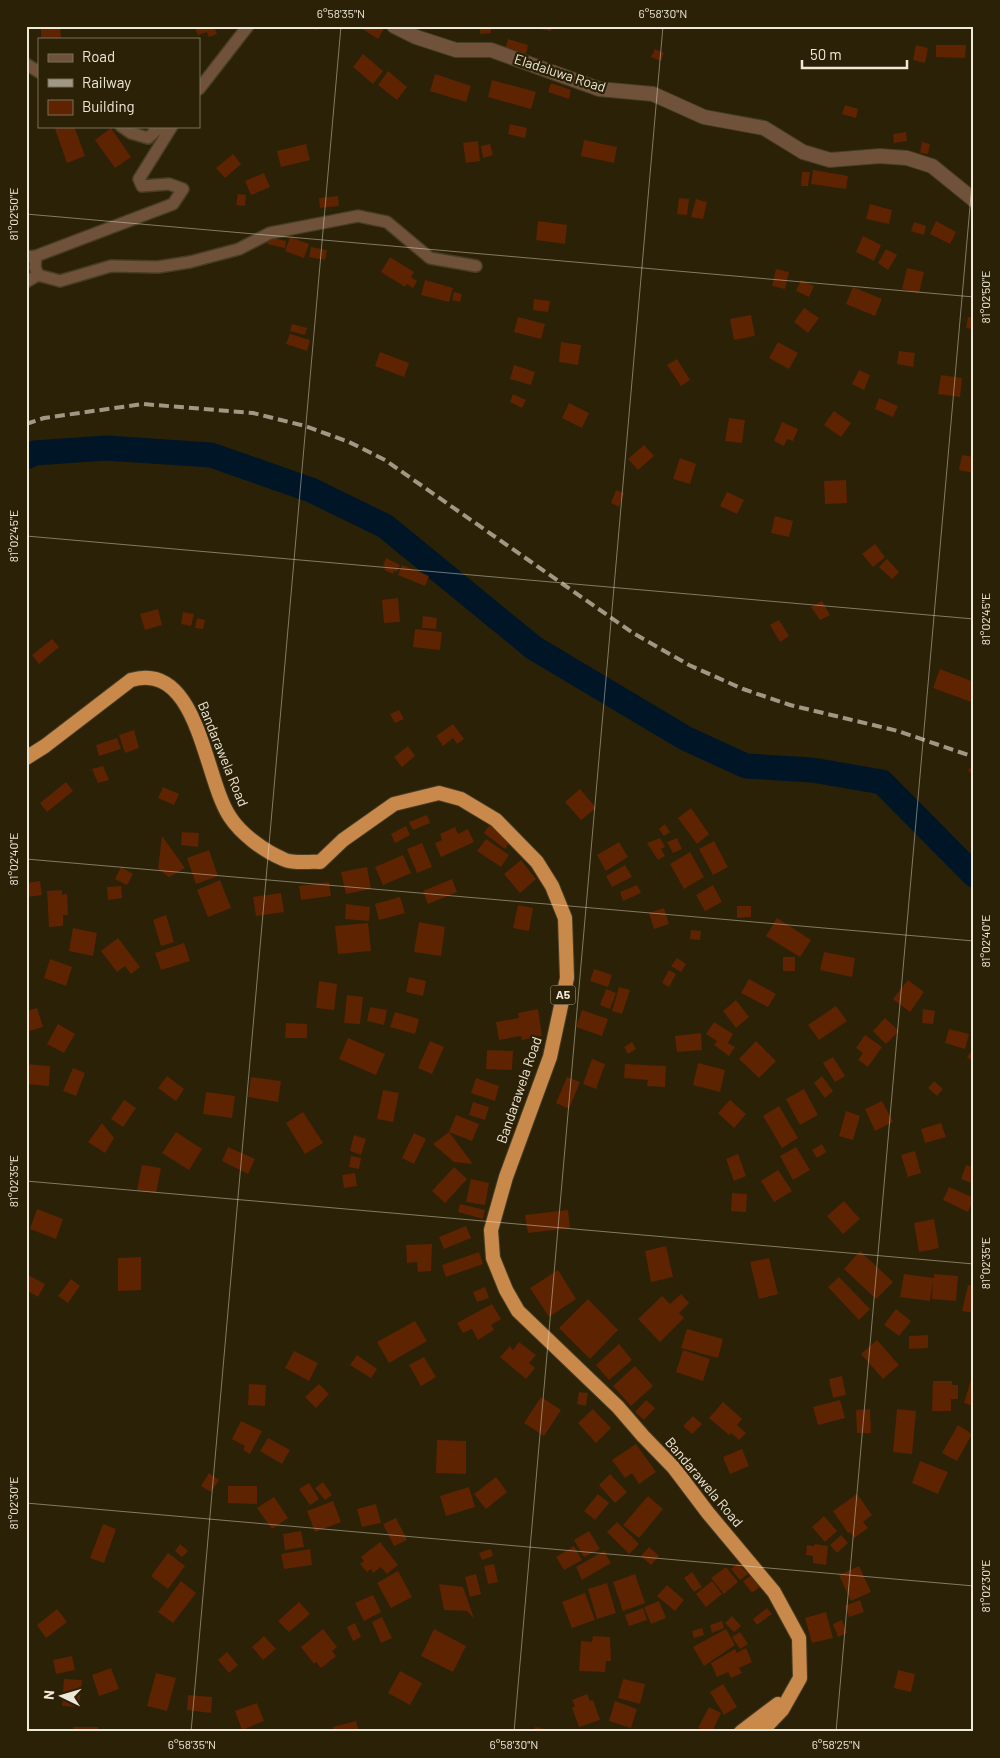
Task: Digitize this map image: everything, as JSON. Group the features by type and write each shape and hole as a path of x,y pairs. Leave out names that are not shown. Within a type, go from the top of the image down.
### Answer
{"highway":[{"name":"Bandarawela Road","path":"26,758 45,746 131,680 139,677 161,680 182,697 192,717 210,775 230,816 253,840 284,860 320,862 343,840 394,804 439,793 461,799 496,820 537,862 552,886 565,918 567,978 550,1058 506,1177 491,1230 493,1258 506,1290 518,1311 618,1407 674,1468 708,1513 774,1592 799,1638 800,1678 791,1695"},
{"path":"741,1732 791,1695"},
{"name":"A5","path":"762,1732 782,1710 791,1695"}],"street":[{"path":"200,88 248,26"},
{"name":"Eladaluwa Road","path":"394,26 416,37 456,50 491,50 599,90 653,94 704,117 764,128 803,152 830,160 880,156 907,158 932,166 974,200"},
{"path":"26,64 38,71"},
{"path":"124,128 132,133 148,138 159,128"},
{"path":"38,275 31,256 173,204 183,190 169,184 142,186 140,179 171,128"},
{"path":"26,282 38,275 60,281 111,266 158,267 190,262 238,249 270,233 358,216 387,222 430,258 476,266"}],"building":[{"path":"41,26 60,26 61,38 41,38"},
{"path":"194,26 214,26 217,34 209,37 207,32 198,35"},
{"path":"313,26 326,26 326,27 315,30"},
{"path":"358,26 383,26 385,27 378,39"},
{"path":"480,26 491,26 491,33 480,34"},
{"path":"535,26 552,26 551,31 535,28"},
{"path":"508,39 528,45 526,54 505,49"},
{"path":"916,45 928,48 925,63 913,60"},
{"path":"936,45 966,45 965,58 936,57"},
{"path":"655,49 664,53 661,61 651,57"},
{"path":"363,54 383,71 373,84 353,67"},
{"path":"388,71 407,87 397,100 378,85"},
{"path":"435,74 471,86 466,102 430,91"},
{"path":"492,80 536,92 531,109 488,97"},
{"path":"551,83 571,90 569,99 548,92"},
{"path":"845,105 858,109 856,118 842,114"},
{"path":"510,124 527,128 525,138 508,134"},
{"path":"75,128 85,156 67,163 55,129"},
{"path":"111,128 131,157 115,168 95,140"},
{"path":"906,132 907,141 894,143 893,134"},
{"path":"584,140 617,147 614,163 581,156"},
{"path":"478,141 480,161 466,163 463,143"},
{"path":"922,142 930,144 928,154 920,153"},
{"path":"306,144 310,160 281,167 277,151"},
{"path":"490,144 493,155 483,158 481,146"},
{"path":"233,154 241,164 225,178 216,168"},
{"path":"813,170 848,176 846,189 811,184"},
{"path":"802,172 810,172 808,186 801,186"},
{"path":"264,173 270,187 251,195 245,181"},
{"path":"238,194 246,195 245,206 236,205"},
{"path":"338,196 339,206 320,208 319,198"},
{"path":"679,198 689,199 687,215 677,214"},
{"path":"696,199 707,202 703,219 691,217"},
{"path":"870,204 892,210 889,224 866,219"},
{"path":"538,221 567,225 565,244 536,240"},
{"path":"936,221 956,232 950,244 930,234"},
{"path":"914,222 926,226 924,235 911,231"},
{"path":"863,236 881,245 874,261 856,252"},
{"path":"268,237 286,241 285,248 267,244"},
{"path":"290,237 309,244 304,258 285,251"},
{"path":"311,247 327,250 325,260 309,257"},
{"path":"886,249 897,255 888,270 878,263"},
{"path":"390,257 414,272 411,277 417,281 413,288 407,284 405,287 381,272"},
{"path":"907,268 924,272 919,293 902,289"},
{"path":"776,269 789,272 785,289 772,286"},
{"path":"425,280 453,288 449,302 421,295"},
{"path":"801,280 814,286 809,297 796,291"},
{"path":"853,287 882,299 875,316 846,304"},
{"path":"454,292 462,294 460,302 452,300"},
{"path":"534,299 550,301 548,312 533,310"},
{"path":"804,308 819,318 808,333 794,322"},
{"path":"751,315 755,336 734,340 730,319"},
{"path":"518,317 545,324 541,339 514,332"},
{"path":"968,317 974,318 974,329 966,328"},
{"path":"292,324 307,328 305,335 290,331"},
{"path":"290,334 310,340 307,351 286,344"},
{"path":"561,342 581,345 578,365 559,362"},
{"path":"778,342 798,353 789,369 769,358"},
{"path":"899,351 915,353 913,367 897,364"},
{"path":"380,352 409,363 404,377 375,366"},
{"path":"677,359 690,380 681,386 667,365"},
{"path":"514,365 535,372 531,385 510,379"},
{"path":"859,370 870,375 864,390 852,384"},
{"path":"941,375 962,378 960,397 938,394"},
{"path":"513,394 526,400 522,408 510,402"},
{"path":"879,398 898,406 893,417 875,409"},
{"path":"569,403 589,413 582,428 562,418"},
{"path":"834,411 851,423 841,437 824,425"},
{"path":"729,418 745,420 742,443 725,441"},
{"path":"782,422 798,429 793,441 787,439 784,446 774,441"},
{"path":"644,445 654,456 638,470 628,459"},
{"path":"962,455 974,457 974,473 959,470"},
{"path":"680,458 696,464 690,484 673,479"},
{"path":"846,480 847,503 825,504 824,481"},
{"path":"616,490 624,493 619,507 611,503"},
{"path":"727,492 744,500 737,514 720,506"},
{"path":"775,516 793,521 789,537 771,533"},
{"path":"875,544 885,557 873,567 862,554"},
{"path":"386,558 400,565 397,572 394,571 393,574 384,570 386,567 383,566"},
{"path":"887,559 899,572 892,579 879,567"},
{"path":"402,565 429,576 425,586 398,575"},
{"path":"398,598 400,622 384,623 382,600"},
{"path":"822,601 830,615 820,620 811,607"},
{"path":"158,609 162,625 145,630 140,614"},
{"path":"183,612 194,614 191,626 181,624"},
{"path":"423,616 437,618 436,629 422,628"},
{"path":"197,618 205,620 203,629 195,628"},
{"path":"779,620 789,636 780,642 770,625"},
{"path":"415,629 442,632 440,650 413,647"},
{"path":"52,639 59,647 39,664 32,655"},
{"path":"940,669 974,682 974,703 933,688"},
{"path":"399,710 404,719 395,723 390,714"},
{"path":"453,724 464,739 457,744 453,738 443,746 436,736"},
{"path":"134,730 139,748 125,753 119,735"},
{"path":"117,738 121,749 99,756 96,745"},
{"path":"408,746 415,756 402,767 394,757"},
{"path":"974,765 974,777 968,770"},
{"path":"103,766 109,780 98,783 92,769"},
{"path":"66,782 73,791 47,812 40,803"},
{"path":"163,787 179,794 174,805 158,798"},
{"path":"580,789 596,808 581,820 565,802"},
{"path":"691,808 709,834 697,844 678,818"},
{"path":"427,815 430,823 413,830 409,822"},
{"path":"491,823 512,838 505,849 484,833"},
{"path":"665,824 670,832 664,836 659,829"},
{"path":"406,826 410,835 395,843 391,834"},
{"path":"455,827 458,834 468,829 474,842 441,857 435,843 442,840 440,834"},
{"path":"182,832 199,833 198,847 181,845"},
{"path":"162,836 185,868 169,877 158,869"},
{"path":"660,838 665,847 661,849 665,856 658,860 647,843"},
{"path":"677,838 682,849 673,853 667,842"},
{"path":"486,839 509,855 501,867 477,851"},
{"path":"714,841 728,867 713,875 699,849"},
{"path":"619,842 628,857 606,871 597,855"},
{"path":"422,843 432,867 417,873 407,849"},
{"path":"209,850 218,876 196,884 187,858"},
{"path":"690,852 704,877 684,889 670,864"},
{"path":"403,855 411,873 383,885 375,867"},
{"path":"521,860 536,879 520,893 504,874"},
{"path":"625,865 632,877 612,887 606,876"},
{"path":"121,867 133,874 127,885 115,879"},
{"path":"367,867 371,889 346,894 341,872"},
{"path":"452,879 457,892 428,904 423,891"},
{"path":"220,880 231,908 208,917 197,890"},
{"path":"40,881 42,895 26,897 26,883"},
{"path":"329,882 331,896 301,900 299,886"},
{"path":"637,885 641,893 623,901 620,892"},
{"path":"713,885 722,902 705,911 696,895"},
{"path":"121,886 122,898 108,900 107,887"},
{"path":"62,890 62,895 67,894 68,915 63,915 63,926 49,927 47,891"},
{"path":"281,893 284,912 256,916 253,897"},
{"path":"400,897 405,913 379,920 375,904"},
{"path":"346,904 370,907 369,921 345,919"},
{"path":"518,905 533,908 529,931 513,928"},
{"path":"737,906 751,906 751,917 737,918"},
{"path":"664,908 669,924 654,929 649,913"},
{"path":"166,915 174,942 161,946 153,920"},
{"path":"777,918 811,940 800,957 766,936"},
{"path":"419,922 445,927 441,956 414,952"},
{"path":"368,923 371,951 338,954 335,926"},
{"path":"73,928 97,933 93,956 69,951"},
{"path":"691,930 701,931 700,940 690,939"},
{"path":"118,938 140,967 131,974 125,966 117,972 101,951"},
{"path":"184,943 190,961 161,970 155,953"},
{"path":"824,952 855,958 852,977 820,970"},
{"path":"783,957 795,957 795,971 783,971"},
{"path":"677,958 686,964 681,972 671,966"},
{"path":"50,959 72,967 66,986 44,978"},
{"path":"594,969 612,975 608,987 590,981"},
{"path":"669,970 676,974 669,987 662,983"},
{"path":"409,977 426,981 423,996 406,992"},
{"path":"749,979 776,994 768,1007 741,993"},
{"path":"908,980 924,992 910,1012 893,999"},
{"path":"319,981 337,984 334,1010 316,1008"},
{"path":"619,987 630,990 622,1014 612,1011"},
{"path":"606,989 616,993 610,1009 600,1005"},
{"path":"347,995 363,997 360,1024 344,1023"},
{"path":"736,1000 749,1017 736,1028 723,1011"},
{"path":"836,1006 847,1021 819,1040 808,1025"},
{"path":"370,1007 387,1010 384,1025 367,1021"},
{"path":"37,1008 43,1027 26,1032 26,1011"},
{"path":"538,1009 542,1036 522,1040 521,1036 499,1040 496,1022 519,1018 518,1013"},
{"path":"923,1009 935,1011 933,1024 922,1023"},
{"path":"582,1010 608,1019 602,1036 576,1027"},
{"path":"395,1012 419,1019 415,1034 390,1027"},
{"path":"885,1018 899,1031 886,1044 873,1031"},
{"path":"714,1022 733,1034 728,1043 735,1047 729,1056 714,1045 717,1041 706,1034"},
{"path":"286,1023 307,1024 307,1038 285,1038"},
{"path":"58,1024 75,1034 64,1053 47,1044"},
{"path":"949,1029 969,1034 965,1049 945,1043"},
{"path":"701,1033 702,1050 677,1052 675,1036"},
{"path":"865,1035 882,1047 868,1067 858,1060 863,1053 856,1048"},
{"path":"348,1038 385,1054 376,1075 339,1059"},
{"path":"430,1041 444,1047 432,1074 418,1068"},
{"path":"756,1041 776,1061 759,1078 739,1059"},
{"path":"632,1042 636,1049 628,1054 624,1047"},
{"path":"974,1048 974,1063 967,1057"},
{"path":"487,1050 513,1051 512,1070 486,1069"},
{"path":"833,1057 845,1076 835,1082 823,1063"},
{"path":"592,1059 605,1064 596,1089 583,1084"},
{"path":"698,1063 725,1070 720,1092 693,1085"},
{"path":"26,1064 50,1066 49,1086 26,1084"},
{"path":"625,1064 666,1066 665,1087 647,1086 648,1080 624,1078"},
{"path":"73,1068 85,1073 76,1096 63,1091"},
{"path":"167,1076 184,1089 176,1101 158,1088"},
{"path":"822,1076 833,1091 825,1098 814,1083"},
{"path":"251,1077 281,1081 278,1102 248,1097"},
{"path":"567,1077 580,1082 569,1109 556,1103"},
{"path":"476,1078 499,1086 495,1101 471,1093"},
{"path":"934,1081 943,1089 937,1096 928,1088"},
{"path":"804,1089 818,1115 800,1125 786,1099"},
{"path":"383,1090 399,1093 393,1122 377,1119"},
{"path":"206,1092 235,1096 232,1118 203,1114"},
{"path":"124,1100 136,1108 123,1127 111,1119"},
{"path":"730,1100 746,1114 734,1128 718,1113"},
{"path":"882,1101 893,1122 875,1131 865,1109"},
{"path":"473,1102 489,1107 485,1120 469,1115"},
{"path":"779,1106 798,1138 782,1148 763,1116"},
{"path":"846,1111 860,1116 853,1140 839,1136"},
{"path":"303,1112 323,1143 305,1154 286,1123"},
{"path":"456,1115 479,1124 472,1141 449,1132"},
{"path":"102,1123 114,1138 105,1153 88,1142"},
{"path":"941,1123 946,1137 925,1143 921,1129"},
{"path":"176,1132 202,1149 189,1170 162,1153"},
{"path":"449,1132 473,1164 454,1162 433,1144"},
{"path":"414,1133 426,1139 414,1164 402,1158"},
{"path":"354,1135 366,1139 361,1155 350,1151"},
{"path":"822,1144 826,1152 817,1158 812,1150"},
{"path":"228,1147 255,1159 248,1174 222,1161"},
{"path":"796,1147 810,1170 793,1180 780,1156"},
{"path":"915,1151 921,1173 908,1177 901,1155"},
{"path":"738,1154 746,1176 734,1181 726,1159"},
{"path":"351,1156 361,1158 359,1169 349,1167"},
{"path":"142,1165 161,1168 156,1193 137,1190"},
{"path":"966,1165 974,1168 974,1184 961,1179"},
{"path":"454,1167 467,1179 445,1203 432,1191"},
{"path":"778,1170 792,1191 774,1202 761,1181"},
{"path":"355,1173 357,1186 344,1188 342,1175"},
{"path":"471,1179 489,1183 485,1205 466,1202"},
{"path":"949,1187 974,1198 968,1212 943,1200"},
{"path":"732,1193 747,1194 746,1212 731,1211"},
{"path":"844,1201 860,1219 843,1234 827,1216"},
{"path":"460,1204 485,1210 483,1219 458,1212"},
{"path":"37,1209 63,1219 56,1239 30,1229"},
{"path":"568,1210 570,1228 528,1233 525,1215"},
{"path":"934,1219 939,1248 919,1252 914,1223"},
{"path":"466,1226 471,1238 444,1249 439,1237"},
{"path":"432,1244 431,1271 418,1272 417,1262 407,1263 406,1245"},
{"path":"666,1246 673,1277 651,1282 645,1251"},
{"path":"860,1251 893,1282 876,1299 844,1269"},
{"path":"479,1252 483,1264 446,1277 442,1265"},
{"path":"141,1257 141,1290 118,1291 118,1258"},
{"path":"769,1258 778,1294 759,1299 750,1262"},
{"path":"558,1270 576,1299 549,1317 530,1288"},
{"path":"26,1274 45,1284 38,1297 26,1290"},
{"path":"904,1274 934,1278 934,1274 958,1276 956,1301 932,1299 933,1281 930,1301 900,1297"},
{"path":"839,1277 870,1309 859,1320 828,1287"},
{"path":"71,1279 80,1286 68,1303 58,1296"},
{"path":"968,1285 974,1286 974,1313 962,1311"},
{"path":"485,1287 489,1298 477,1302 473,1292"},
{"path":"681,1294 689,1303 679,1313 684,1318 660,1342 638,1319 662,1296 670,1304"},
{"path":"588,1299 618,1330 590,1359 559,1328"},
{"path":"492,1304 501,1319 491,1325 494,1330 478,1340 472,1329 463,1333 457,1323"},
{"path":"896,1309 911,1321 899,1336 884,1325"},
{"path":"415,1321 427,1341 389,1363 377,1342"},
{"path":"687,1329 723,1339 718,1358 681,1348"},
{"path":"928,1335 928,1348 909,1349 909,1336"},
{"path":"877,1340 899,1365 883,1379 861,1354"},
{"path":"519,1342 536,1355 529,1363 535,1368 526,1379 500,1357 510,1346 513,1350"},
{"path":"619,1344 632,1360 609,1380 596,1365"},
{"path":"683,1350 710,1359 703,1381 676,1372"},
{"path":"294,1351 318,1363 309,1381 285,1368"},
{"path":"357,1355 377,1369 371,1378 350,1365"},
{"path":"424,1357 436,1377 421,1386 409,1365"},
{"path":"635,1366 653,1386 631,1406 613,1386"},
{"path":"974,1373 974,1406 964,1403"},
{"path":"842,1376 846,1395 833,1398 829,1379"},
{"path":"933,1381 952,1381 952,1385 958,1385 958,1399 951,1399 951,1411 932,1411"},
{"path":"249,1384 266,1385 265,1406 248,1405"},
{"path":"319,1384 329,1394 316,1408 305,1397"},
{"path":"579,1392 588,1393 586,1406 577,1404"},
{"path":"541,1397 561,1410 544,1436 524,1423"},
{"path":"646,1400 655,1408 644,1420 635,1412"},
{"path":"840,1400 845,1418 818,1425 813,1407"},
{"path":"723,1402 742,1419 737,1425 746,1433 739,1440 731,1433 729,1435 709,1418"},
{"path":"593,1409 611,1428 596,1443 578,1423"},
{"path":"870,1409 871,1433 857,1433 856,1410"},
{"path":"897,1409 916,1411 912,1454 893,1452"},
{"path":"693,1416 702,1424 692,1434 683,1426"},
{"path":"241,1421 262,1431 250,1454 243,1450 245,1446 232,1439"},
{"path":"958,1425 972,1434 957,1461 942,1453"},
{"path":"268,1438 290,1450 282,1464 260,1451"},
{"path":"437,1440 466,1441 466,1474 436,1473"},
{"path":"636,1444 656,1472 639,1484 632,1473 625,1478 612,1460"},
{"path":"742,1449 749,1466 730,1474 723,1457"},
{"path":"920,1461 948,1472 938,1494 912,1483"},
{"path":"209,1473 219,1480 211,1492 201,1486"},
{"path":"610,1474 627,1492 615,1503 599,1485"},
{"path":"496,1477 507,1492 486,1509 474,1494"},
{"path":"323,1482 332,1495 325,1500 315,1488"},
{"path":"309,1483 319,1499 310,1505 299,1489"},
{"path":"228,1486 257,1486 257,1504 228,1503"},
{"path":"469,1487 475,1507 446,1516 440,1496"},
{"path":"598,1494 609,1503 595,1520 584,1511"},
{"path":"857,1494 872,1515 863,1522 868,1528 854,1538 850,1532 848,1533 833,1511"},
{"path":"648,1496 663,1509 639,1538 623,1525"},
{"path":"274,1497 288,1518 272,1529 257,1508"},
{"path":"333,1501 341,1522 315,1532 307,1511"},
{"path":"376,1504 381,1523 362,1527 357,1509"},
{"path":"824,1516 837,1531 825,1542 812,1527"},
{"path":"396,1518 407,1540 394,1546 383,1524"},
{"path":"617,1522 639,1544 629,1554 607,1532"},
{"path":"103,1524 116,1529 104,1563 90,1558"},
{"path":"301,1531 304,1547 285,1550 283,1534"},
{"path":"589,1531 600,1549 584,1557 574,1540"},
{"path":"841,1535 848,1543 837,1553 830,1545"},
{"path":"380,1542 398,1565 387,1574 381,1567 373,1573 371,1569 367,1572 360,1564 364,1561 361,1557"},
{"path":"180,1544 188,1551 182,1557 175,1551"},
{"path":"815,1544 828,1546 826,1565 813,1563 813,1556 806,1555 807,1545 814,1546"},
{"path":"574,1546 582,1560 564,1570 556,1557"},
{"path":"649,1547 659,1556 651,1565 641,1556"},
{"path":"310,1549 312,1565 284,1569 281,1554"},
{"path":"491,1549 493,1556 482,1560 479,1553"},
{"path":"604,1551 611,1563 582,1580 576,1567"},
{"path":"168,1553 185,1566 168,1589 151,1576"},
{"path":"738,1563 748,1574 740,1580 731,1569"},
{"path":"494,1564 498,1582 488,1584 484,1566"},
{"path":"859,1566 871,1592 851,1601 839,1575"},
{"path":"726,1567 738,1582 724,1594 711,1578"},
{"path":"398,1571 412,1597 391,1608 377,1583"},
{"path":"692,1572 702,1587 694,1592 684,1578"},
{"path":"476,1574 481,1594 470,1597 465,1577"},
{"path":"635,1574 645,1603 623,1611 613,1582"},
{"path":"752,1575 761,1586 752,1593 743,1581"},
{"path":"181,1581 196,1593 173,1623 158,1612"},
{"path":"712,1581 722,1594 706,1607 696,1594"},
{"path":"607,1583 616,1613 597,1619 588,1589"},
{"path":"439,1584 463,1587 474,1618 467,1611 444,1610"},
{"path":"667,1585 684,1600 675,1611 657,1596"},
{"path":"585,1593 595,1620 572,1628 562,1602"},
{"path":"373,1595 381,1612 364,1621 355,1603"},
{"path":"860,1600 864,1612 849,1617 845,1606"},
{"path":"659,1601 666,1618 651,1624 644,1607"},
{"path":"299,1602 310,1614 289,1632 278,1621"},
{"path":"643,1608 647,1620 629,1626 625,1615"},
{"path":"767,1608 772,1614 757,1625 753,1619"},
{"path":"57,1609 67,1622 46,1638 37,1625"},
{"path":"826,1612 833,1638 812,1643 805,1618"},
{"path":"732,1616 741,1626 734,1632 725,1623"},
{"path":"382,1617 392,1638 381,1643 372,1622"},
{"path":"842,1620 847,1633 838,1637 833,1624"},
{"path":"722,1621 724,1628 712,1633 710,1625"},
{"path":"355,1623 361,1637 353,1641 347,1627"},
{"path":"702,1628 704,1635 694,1638 692,1631"},
{"path":"323,1629 337,1647 332,1651 336,1656 321,1668 316,1662 314,1664 301,1647"},
{"path":"434,1629 466,1646 453,1672 421,1656"},
{"path":"726,1629 735,1645 704,1666 693,1647"},
{"path":"740,1632 748,1644 740,1649 732,1637"},
{"path":"264,1636 276,1649 263,1660 252,1647"},
{"path":"593,1636 610,1637 611,1661 606,1661 605,1672 579,1671 581,1641 592,1642"},
{"path":"746,1648 752,1662 739,1668 742,1673 731,1678 728,1672 717,1677 711,1663 735,1649 737,1653"},
{"path":"227,1652 238,1665 229,1673 218,1660"},
{"path":"72,1656 75,1670 56,1674 53,1660"},
{"path":"111,1668 119,1689 99,1696 92,1675"},
{"path":"898,1670 915,1674 911,1692 894,1688"},
{"path":"400,1671 422,1683 410,1705 388,1693"},
{"path":"156,1673 176,1678 167,1711 147,1706"},
{"path":"64,1679 82,1680 79,1707 62,1706"},
{"path":"623,1679 645,1684 640,1704 618,1698"},
{"path":"723,1684 737,1707 724,1715 710,1692"},
{"path":"587,1694 590,1701 593,1700 600,1720 579,1727 572,1708 575,1706 572,1700"},
{"path":"188,1695 212,1697 211,1713 187,1710"},
{"path":"615,1701 637,1709 631,1728 609,1721"},
{"path":"257,1703 264,1721 242,1730 235,1711"},
{"path":"709,1707 721,1713 712,1732 698,1728"},
{"path":"356,1721 359,1732 334,1732 333,1727"},
{"path":"73,1727 98,1727 98,1732 73,1732"},
{"path":"535,1727 555,1731 555,1732 534,1732"}],"waterway":[{"path":"26,457 35,453 106,448 211,455 311,490 385,526 534,648 685,738 746,766 812,770 882,782 974,875"}],"railway":[{"path":"26,424 44,418 143,404 253,413 305,426 349,442 385,460 633,633 689,665 743,689 790,705 898,731 974,757"}]}
